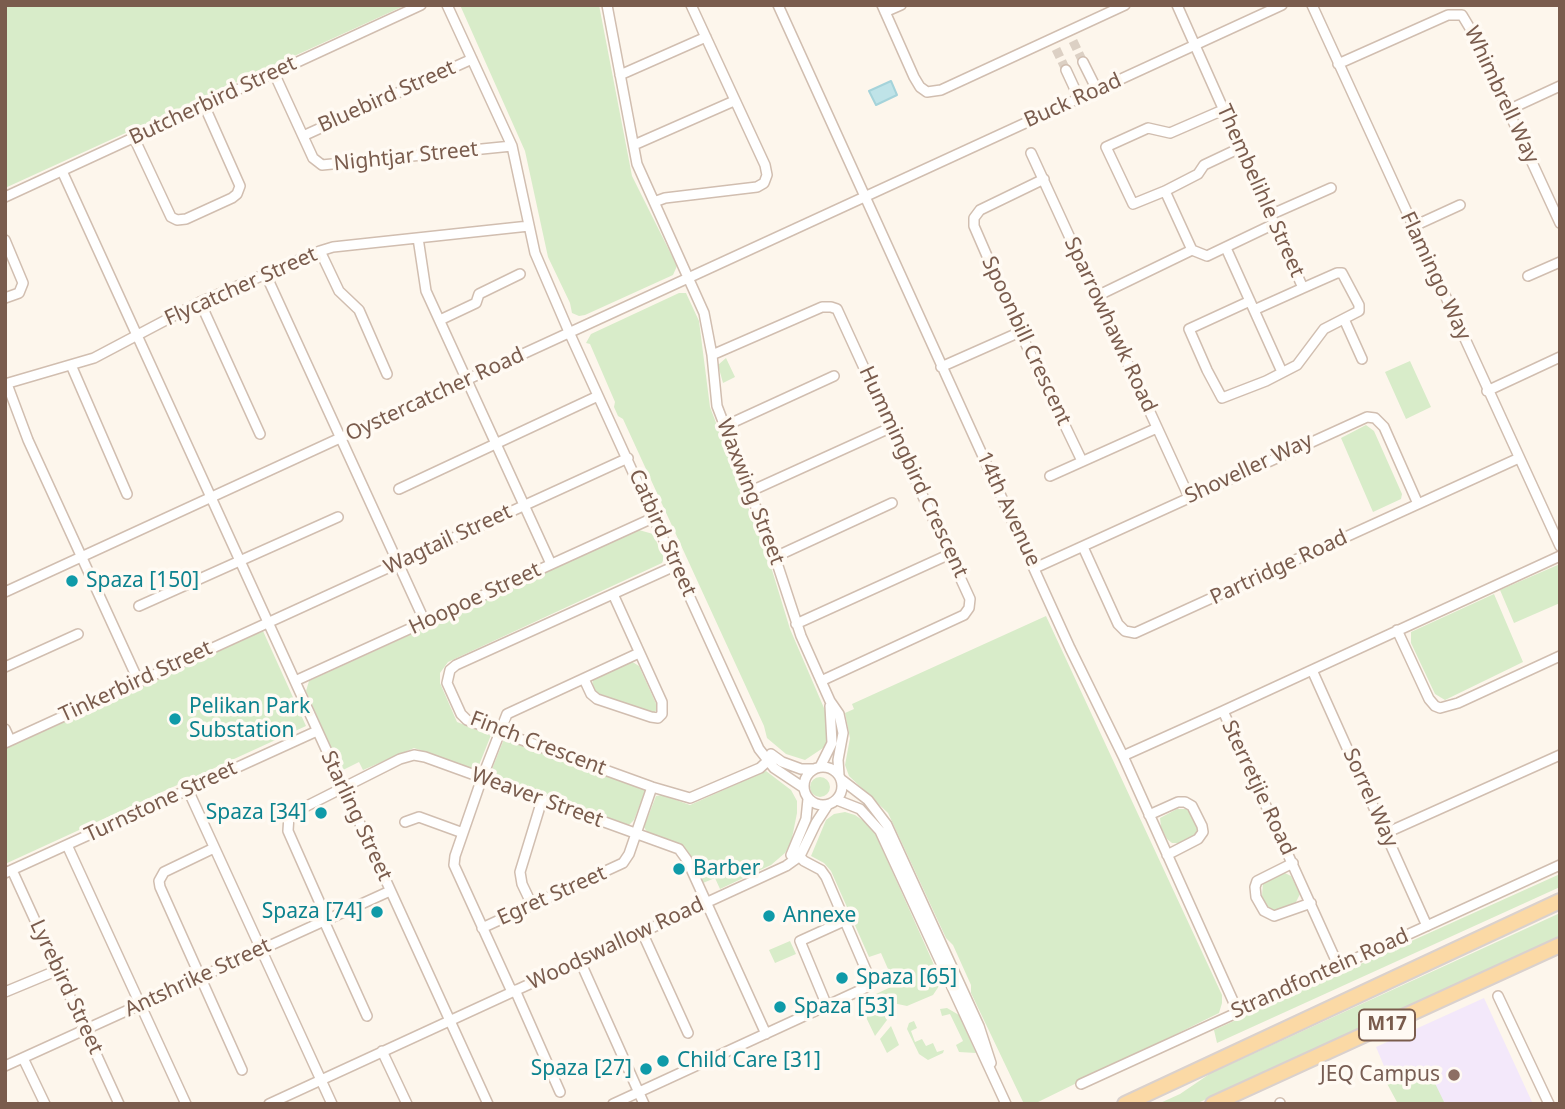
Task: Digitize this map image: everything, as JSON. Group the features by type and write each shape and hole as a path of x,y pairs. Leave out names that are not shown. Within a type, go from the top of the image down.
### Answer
{"main road":[{"name":"Strandfontein Road","path":"1125,1104 1560,901"},
{"name":"M17","path":"1213,1104 1560,945"}],"street":[{"name":"Butcherbird Street","path":"5,197 421,5"},
{"name":"Catbird Street","path":"447,5 512,146 539,266 752,735 770,758 804,788"},
{"name":"Waxwing Street","path":"607,5 637,164 704,313 712,355 715,397 775,556 796,624 830,701 839,714 843,733 840,778"},
{"path":"654,202 665,198 752,188 764,183 767,175 765,165 691,5"},
{"name":"14th Avenue","path":"778,5 1238,1012"},
{"path":"901,5 884,9 914,77 927,92 941,90 1125,5"},
{"name":"Thembelihle Street","path":"1177,5 1303,288 1189,329 1221,397 1225,398 1282,372"},
{"name":"Buck Road","path":"864,195 1282,5"},
{"name":"Flamingo Way","path":"1312,5 1560,546"},
{"name":"Whimbrell Way","path":"1338,64 1448,15 1462,15 1560,223"},
{"path":"1069,31 1073,41"},
{"path":"620,75 706,37"},
{"path":"1051,39 1056,49"},
{"name":"Bluebird Street","path":"303,135 472,59"},
{"path":"1083,62 1097,90"},
{"path":"1066,70 1079,98"},
{"name":"Nightjar Street","path":"274,73 313,158 322,165 512,146"},
{"path":"1508,110 1560,86"},
{"path":"634,145 734,101"},
{"path":"134,138 171,217 177,220 186,219 220,204 234,197 240,186 204,105"},
{"path":"1223,110 1170,133 1165,134 1151,127 1106,147 1133,204 1165,191 1198,173 1204,165 1240,148"},
{"name":"Sparrowhawk Road","path":"1031,153 1189,497"},
{"name":"Starling Street","path":"62,171 488,1104"},
{"name":"Spoonbill Crescent","path":"1044,179 985,206 974,218 974,226 1020,332 1082,461"},
{"path":"1165,191 1192,250 1207,256 1331,188"},
{"name":"Oystercatcher Road","path":"5,592 864,195"},
{"path":"1412,227 1460,205"},
{"name":"Flycatcher Street","path":"6,384 94,358 200,302 333,247 530,226"},
{"path":"418,238 426,291 551,564"},
{"path":"5,240 23,283 19,293 5,298"},
{"path":"1226,247 1282,372 1300,362 1324,329 1359,311 1359,305 1342,273 1303,288"},
{"path":"1097,296 1192,250"},
{"path":"320,251 339,291 359,310 387,374"},
{"path":"1528,276 1560,262"},
{"path":"440,320 476,303 479,294 520,274"},
{"path":"266,275 425,622"},
{"path":"200,302 260,434"},
{"name":"Hummingbird Crescent","path":"712,355 822,307 831,307 841,315 971,598 967,612 821,681"},
{"path":"1344,319 1362,359"},
{"path":"942,367 1020,332"},
{"path":"1487,391 1560,357"},
{"path":"71,365 127,494"},
{"path":"725,426 834,376"},
{"path":"6,384 138,680"},
{"path":"399,489 598,396"},
{"name":"Shoveller Way","path":"1035,568 1367,417 1376,418 1384,428 1418,505"},
{"path":"751,491 892,427"},
{"path":"1050,476 1157,428"},
{"name":"Wagtail Street","path":"268,622 628,458"},
{"name":"Partridge Road","path":"1083,547 1118,624 1125,631 1135,633 1519,458"},
{"path":"775,556 892,503"},
{"path":"139,606 338,517"},
{"name":"Hoopoe Street","path":"295,681 654,517"},
{"path":"796,624 950,554"},
{"path":"1223,711 1560,556"},
{"name":"Finch Crescent","path":"677,565 450,670 447,683 461,714 467,720 652,787 690,798 760,768 770,758"},
{"path":"584,678 590,694 597,699 658,718 663,712 662,702 613,594"},
{"name":"Tinkerbird Street","path":"8,741 268,622"},
{"path":"1397,630 1429,699 1440,708 1458,703 1560,656"},
{"path":"5,667 78,634"},
{"path":"560,1092 454,865 482,778 507,714 639,653"},
{"name":"Sorrel Way","path":"1312,670 1427,926"},
{"name":"Waxwing Street","path":"817,768 832,743 830,701"},
{"name":"Sterretjie Road","path":"1123,756 1223,711 1338,965"},
{"path":"5,729 8,741"},
{"name":"Turnstone Street","path":"9,871 317,731"},
{"name":"Weaver Street","path":"326,920 288,831 287,819 297,810 400,758 414,755 679,849 687,860 766,1034"},
{"path":"1386,833 1560,755"},
{"name":"Catbird Street","path":"770,758 801,769 817,768"},
{"path":"840,778 842,791 837,800 828,806 817,805 808,799 804,788 805,779 817,768 831,768 868,800 887,825 979,1026 997,1085"},
{"name":"Egret Street","path":"482,928 624,863 652,787"},
{"path":"188,790 332,1104"},
{"name":"Woodswallow Road","path":"797,853 808,799"},
{"path":"532,905 520,872 542,800"},
{"path":"837,800 860,809 880,831 1006,1104"},
{"path":"1149,815 1178,802 1185,802 1192,806 1202,826 1201,837 1167,855"},
{"name":"Woodswallow Road","path":"269,1104 781,868 797,853 828,806"},
{"path":"405,822 419,817 463,833"},
{"path":"68,845 186,1104"},
{"path":"214,848 169,868 159,881 242,1070"},
{"path":"613,1104 865,988 866,970 824,874 797,853"},
{"path":"1293,863 1257,880 1256,897 1264,911 1274,916 1311,903"},
{"name":"Strandfontein Road","path":"1081,1083 1560,865"},
{"name":"Lyrebird Street","path":"9,871 119,1104"},
{"name":"Antshrike Street","path":"5,1066 390,891"},
{"path":"326,920 367,1016"},
{"path":"827,1006 800,941 844,921"},
{"path":"642,932 688,1033"},
{"path":"579,961 644,1104"},
{"path":"5,992 58,970"},
{"path":"1498,996 1549,1104"},
{"path":"382,1051 407,1104"},
{"path":"23,1058 45,1104"}],"shaded area":[{"name":"JEQ Campus","path":"1484,998 1533,1104 1400,1104 1376,1047"}],"green space":[{"path":"5,5 406,5 5,188"},
{"path":"460,5 599,5 632,176 677,266 673,275 585,315 572,313 570,303 548,257 525,151"},
{"path":"679,293 686,293 699,321 710,407 772,570 790,629 827,715 826,746 805,760 786,754 767,738 764,726 623,419 618,416 615,402 590,344 586,343 591,334"},
{"path":"726,358 735,377 723,383 718,365"},
{"path":"1410,361 1431,407 1406,419 1385,372"},
{"path":"1366,425 1374,431 1402,494 1401,499 1373,512 1341,438"},
{"path":"639,530 653,534 664,558 662,563 448,662 440,673 440,683 457,722 491,735 477,770 414,748 363,770 359,762 341,771 306,691 309,681"},
{"path":"1560,564 1560,603 1514,623 1500,590"},
{"path":"1494,594 1523,662 1445,700 1435,694 1411,643 1411,632"},
{"path":"1046,616 1222,995 1222,1003 1219,1013 1034,1104 1024,1104 971,993 971,985 953,945 946,938 888,813 849,776 845,765 850,738 845,713 854,709 852,704"},
{"path":"263,631 306,726 5,864 5,749"},
{"path":"631,661 639,666 658,708 654,713 597,693 592,687 593,679"},
{"path":"504,739 646,789 634,820 629,825 490,774"},
{"path":"766,771 791,790 797,801 791,843 785,853 771,865 720,889 715,878 703,883 686,849 647,832 644,827 656,796 662,795 690,805"},
{"path":"816,777 824,777 830,787 824,797 816,797 810,791 810,783"},
{"path":"1177,809 1190,812 1198,830 1193,837 1172,843 1161,827 1160,818"},
{"path":"845,812 865,822 876,835 939,976 939,986 933,995 907,1006 893,1003 876,994 895,985 881,953 869,957 831,871 824,863 811,856 826,820 834,814"},
{"path":"1283,872 1291,876 1300,894 1296,902 1277,912 1269,910 1262,896 1263,882"},
{"path":"1560,874 1560,887 1217,1043 1214,1030"},
{"path":"1560,913 1560,937 1200,1102 1158,1104 1180,1094 1211,1073"},
{"path":"790,941 796,954 775,963 769,950"},
{"path":"947,1008 959,1015 976,1053 959,1052 956,1045 963,1041 950,1014 942,1016 940,1009"},
{"path":"868,1011 884,1015 887,1020 875,1036 864,1013"},
{"path":"914,1021 917,1028 911,1031 915,1042 922,1039 926,1046 933,1043 937,1052 944,1050 943,1053 928,1060 919,1054 907,1029 909,1023"},
{"path":"891,1026 899,1045 887,1053 880,1039"},
{"path":"1400,1070 1406,1081 1417,1075 1420,1080 1431,1075 1445,1104 1398,1104 1384,1078"}],"water":[{"path":"891,81 897,95 876,105 869,91"}],"tunnel":[{"path":"1073,41 1083,62"},
{"path":"1056,49 1066,70"}],"place":[{"name":"Spaza [150]","path":"72,581"},
{"name":"Pelikan Park Substation","path":"175,719"},
{"name":"Spaza [34]","path":"321,813"},
{"name":"Barber","path":"679,869"},
{"name":"Spaza [74]","path":"377,912"},
{"name":"Annexe","path":"769,916"},
{"name":"Spaza [65]","path":"842,978"},
{"name":"Spaza [53]","path":"780,1007"},
{"name":"Child Care [31]","path":"663,1061"},
{"name":"Spaza [27]","path":"646,1069"},
{"name":"JEQ Campus","path":"1454,1075"}]}
